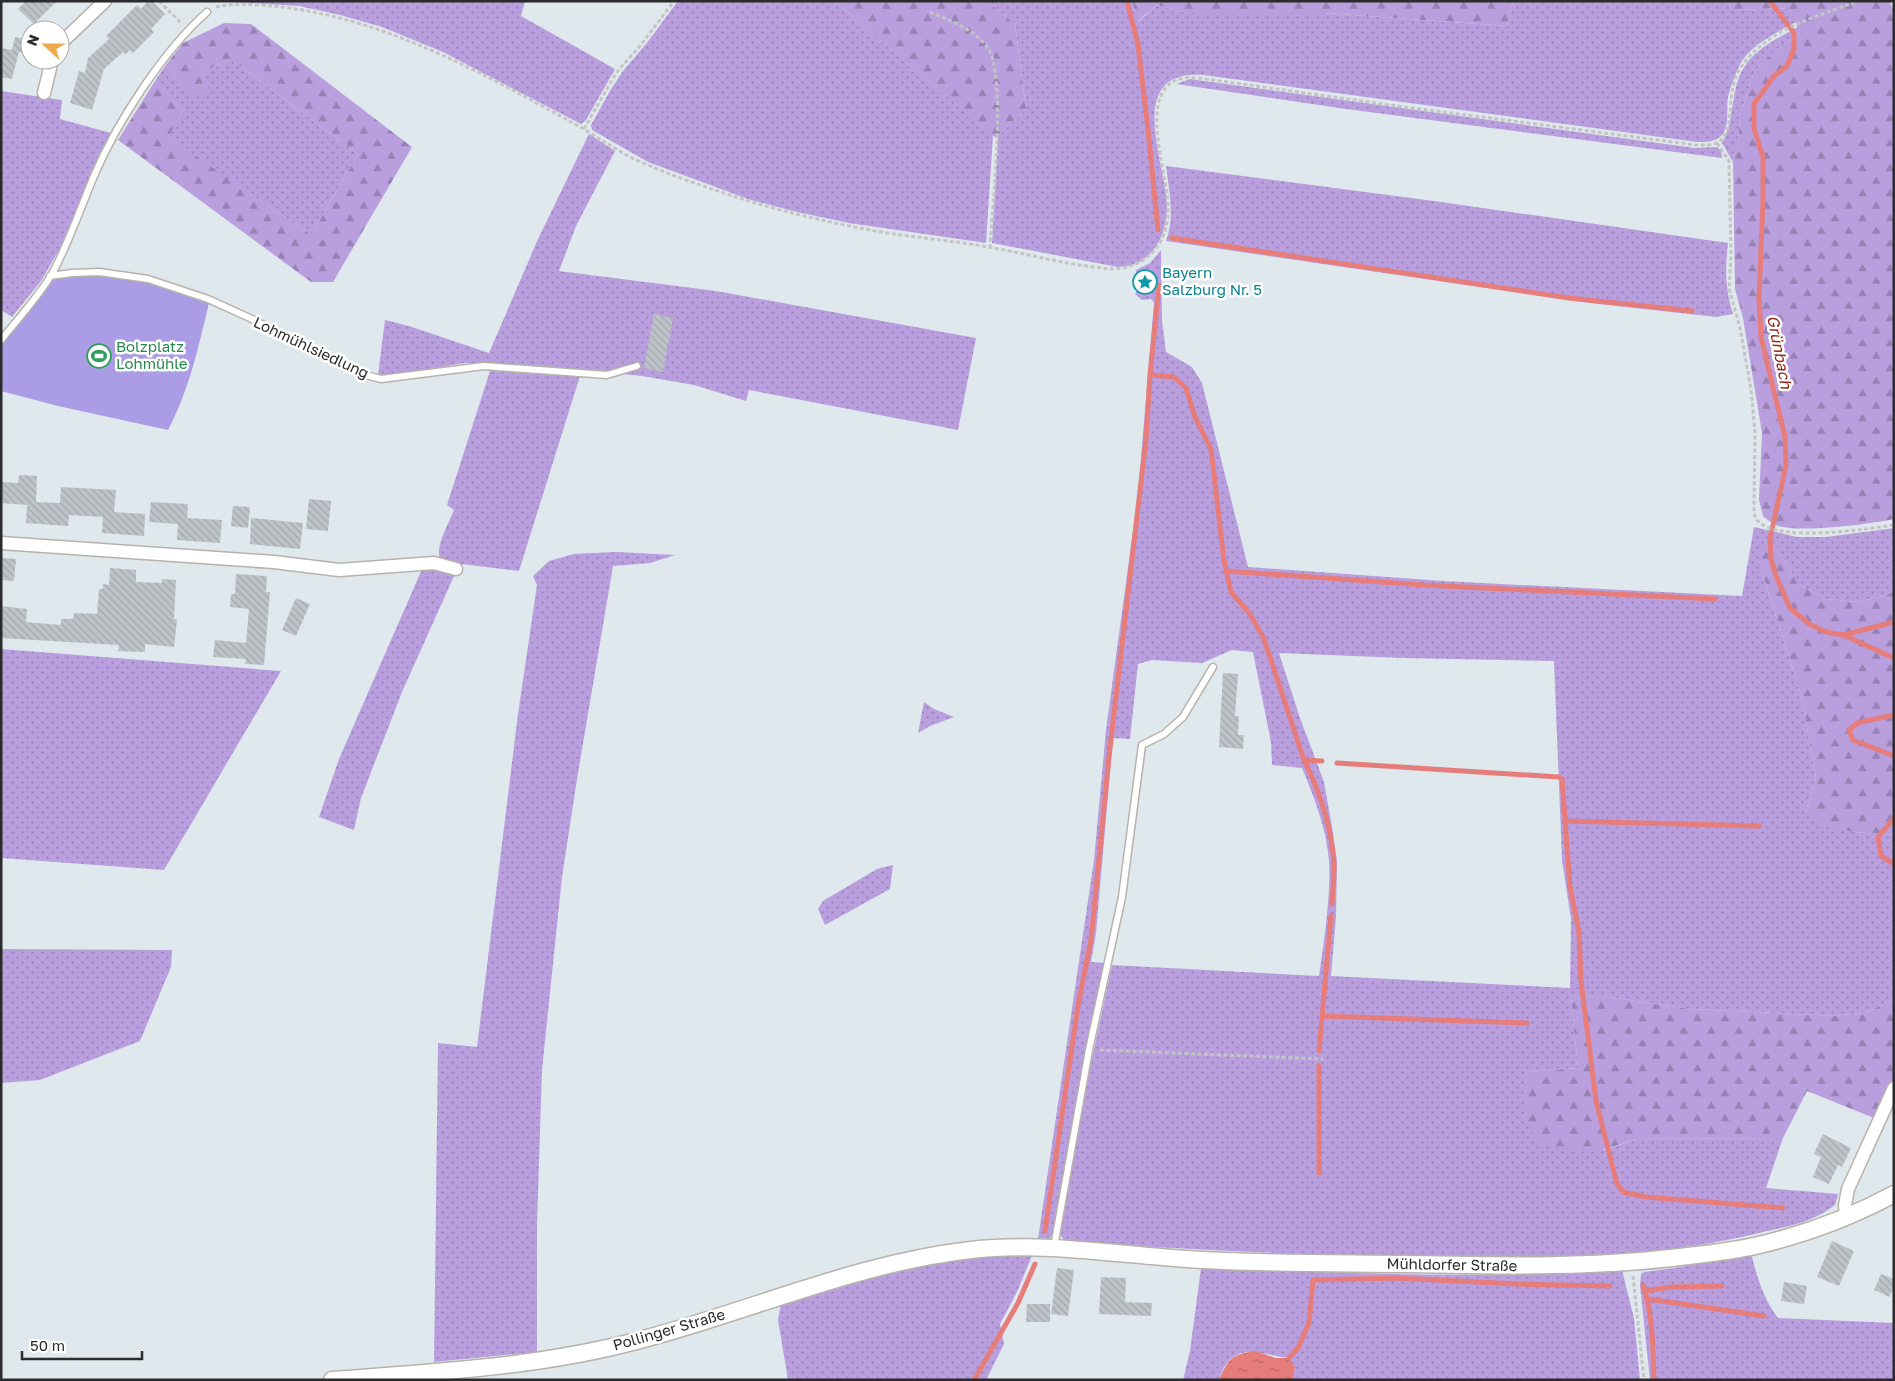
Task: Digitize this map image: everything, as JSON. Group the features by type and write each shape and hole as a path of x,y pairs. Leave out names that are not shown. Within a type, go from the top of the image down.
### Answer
{"street":[{"path":"70,34 105,1"},
{"path":"44,93 50,70"},
{"path":"1,543 274,562 339,570 434,564 456,569"},
{"path":"1846,1216 1844,1205 1848,1189 1894,1088"},
{"name":"Mühldorfer Straße","path":"999,1248 1054,1248 1185,1259 1266,1262 1505,1266 1631,1263 1721,1252 1773,1242 1846,1216 1894,1194"},
{"name":"Pollinger Straße","path":"332,1380 525,1363 590,1352 639,1341 887,1264 932,1256 999,1248"}],"lane":[{"path":"1,340 50,276 94,175 134,103 188,28 206,12"},
{"name":"Lohmühlsiedlung","path":"50,276 99,272 140,278 172,287 208,299 252,319 358,373 381,379 484,366 607,375 638,366"},
{"path":"1054,1248 1089,1050 1122,898 1142,745 1164,734 1183,717 1213,667"}],"path":[{"path":"159,1 188,28"},
{"path":"584,129 616,73 640,46 674,1"},
{"path":"206,12 220,6 239,4 320,13 347,19 403,38 439,54 584,129 639,161 749,202 851,226 990,247 1066,263 1117,270 1129,268 1152,254 1164,235 1168,220 1168,205 1156,125 1156,110 1165,88 1172,82 1189,77 1522,123 1686,144 1709,145 1717,143 1722,139 1728,125 1733,82 1748,58 1768,40 1798,24 1858,1"},
{"path":"930,12 968,29 989,50 996,72 998,113 990,247"},
{"path":"1717,143 1729,161 1731,255 1729,288 1740,328 1751,389 1756,441 1754,513 1759,522 1764,525 1794,533 1814,534 1894,525"},
{"path":"1089,1050 1122,1049 1181,1054 1324,1059"},
{"path":"1631,1263 1644,1380"}],"green space":[{"path":"219,1 525,1 521,16 615,69 586,120 581,124 443,52 382,27 299,6"},
{"path":"678,1 834,1 993,135 986,243 849,223 748,199 648,162 592,130 591,125 623,71"},
{"path":"834,1 987,1 1015,24 1026,109 996,138"},
{"path":"987,1 1132,1 1139,21 1157,5 1188,13 1325,13 1507,26 1513,1 1728,1 1732,10 1789,8 1796,22 1765,40 1745,57 1738,68 1729,93 1727,121 1724,131 1717,139 1707,142 1203,75 1178,77 1163,87 1156,102 1157,144 1167,205 1163,231 1156,246 1145,259 1133,265 1118,267 992,243 998,136 1026,109 1015,24"},
{"path":"1132,1 1513,1 1507,26 1325,13 1188,13 1157,5 1138,21"},
{"path":"1728,1 1889,1 1893,9 1894,519 1800,529 1776,525 1763,516 1759,500 1762,433 1743,318 1735,289 1733,162 1738,145 1740,116 1753,75 1765,59 1800,33 1789,8 1732,10"},
{"path":"224,23 251,24 412,147 333,282 311,282 118,140 155,81 183,112 168,137 311,235 358,154 231,59 205,71 209,92 194,98 165,66 183,43"},
{"path":"1798,27 1800,33 1765,59 1753,75 1740,116 1738,145 1733,162 1722,143 1729,127 1741,72 1755,54 1774,40"},
{"path":"231,59 358,154 311,235 167,137 183,112 155,81 165,66 195,98 205,71"},
{"path":"1190,79 1695,148 1716,147 1721,150 1722,158 1346,109 1176,84"},
{"path":"1,91 62,100 60,119 111,133 60,248 41,281 12,317 1,310"},
{"path":"589,134 615,151 576,226 559,271 716,291 976,338 958,430 749,390 746,401 694,385 642,376 544,366 464,363 391,376 378,375 385,320 409,326 489,353 538,239"},
{"path":"1166,166 1434,201 1728,243 1726,279 1733,314 1716,317 1590,303 1166,241 1171,213"},
{"path":"1161,250 1162,321 1166,352 1192,367 1202,383 1248,567 1443,581 1742,596 1754,527 1797,537 1826,537 1894,528 1894,591 1887,595 1858,602 1825,599 1797,583 1775,544 1760,550 1760,566 1801,694 1816,778 1806,811 1854,832 1894,835 1894,999 1867,1012 1835,1016 1691,1009 1602,996 1571,997 1578,1068 1528,1072 1604,1150 1637,1139 1783,1138 1766,1188 1838,1194 1835,1205 1808,1220 1793,1225 1719,1242 1645,1251 1571,1256 1459,1257 1361,1255 1213,1250 1065,1241 1061,1236 1060,1229 1087,1082 1112,965 1319,976 1329,889 1328,849 1323,826 1302,768 1272,765 1271,742 1253,652 1232,650 1202,663 1152,660 1138,664 1130,739 1113,738 1096,933 1091,962 1106,963 1081,1075 1053,1234 1050,1238 1038,1239 1094,860 1106,730 1138,494 1154,302 1151,299 1142,300 1135,294 1138,289 1136,270 1150,263","holes":["1279,653 1554,661 1562,860 1571,919 1570,988 1331,976 1336,917 1337,861 1332,827 1324,782 1300,718"]},
{"path":"490,371 580,376 519,571 454,563 440,559 439,554 441,541 454,510 447,505"},
{"path":"1765,544 1775,544 1797,583 1825,599 1858,602 1887,595 1894,591 1894,835 1854,832 1822,825 1806,811 1816,778 1801,694 1760,566 1760,550"},
{"path":"616,552 675,555 650,563 613,566 562,877 542,1070 537,1225 537,1352 434,1362 438,1043 477,1047 518,714 537,585 533,576 549,561 574,554"},
{"path":"423,567 451,572 454,576 402,692 361,798 354,830 319,817 339,759"},
{"path":"1,649 281,671 164,870 1,858"},
{"path":"924,702 934,709 954,717 930,726 918,733"},
{"path":"893,865 890,889 825,925 818,909 823,901 877,869"},
{"path":"1,949 172,950 171,967 140,1041 40,1080 1,1083"},
{"path":"1602,996 1691,1009 1835,1016 1867,1012 1894,999 1894,1078 1874,1118 1807,1091 1783,1138 1637,1139 1599,1151 1572,1150 1543,1145 1528,1127 1523,1091 1528,1072 1578,1068 1571,997"},
{"path":"1033,1253 1017,1292 1000,1324 1004,1344 986,1380 788,1380 778,1320 781,1304 874,1275 931,1262 969,1257"},
{"path":"1751,1253 1761,1287 1768,1303 1778,1318 1894,1323 1894,1380 1650,1380 1640,1286 1641,1274"},
{"path":"1201,1268 1464,1275 1622,1270 1634,1318 1640,1380 1293,1380 1295,1367 1289,1358 1249,1352 1234,1356 1224,1368 1219,1380 1183,1380 1190,1351"}],"shaded area":[{"name":"Bolzplatz Lohmühle","path":"72,273 125,275 180,290 209,303 188,383 168,430 58,406 1,391 1,340 50,276"}],"water":[{"path":"1255,1351 1276,1358 1289,1358 1295,1367 1293,1380 1219,1380 1228,1362 1236,1356"}],"building":[{"path":"26,1 57,1 38,20 30,20 18,9"},
{"path":"148,1 152,1 165,14 151,29 154,32 133,53 130,50 125,55 123,52 104,69 92,110 70,103 79,71 85,73 88,58 109,39 106,36 137,5 141,9"},
{"path":"15,37 20,38 20,52 12,79 1,77 1,48 12,50"},
{"path":"654,314 673,318 663,372 644,368"},
{"path":"19,475 37,476 36,502 60,503 61,487 116,490 114,512 145,514 144,536 102,533 103,517 69,515 68,526 26,523 27,505 1,503 1,482 18,483"},
{"path":"309,499 331,501 328,531 306,529"},
{"path":"151,502 188,504 187,518 222,520 220,543 177,540 178,524 149,522"},
{"path":"233,506 250,507 248,528 231,526"},
{"path":"251,518 303,523 300,549 250,544"},
{"path":"1,558 16,559 14,581 1,580"},
{"path":"110,568 136,570 136,582 162,583 162,579 176,580 174,619 177,620 174,647 145,644 145,652 118,651 119,645 1,638 1,606 27,609 26,622 61,625 61,619 73,619 74,613 97,614 99,589 103,589 103,584 109,585"},
{"path":"236,574 267,576 266,592 270,592 264,665 245,664 246,659 213,657 215,640 246,643 249,609 230,607 231,594 235,594"},
{"path":"296,598 310,604 296,636 282,630"},
{"path":"1223,673 1238,674 1235,716 1239,716 1238,735 1244,735 1243,749 1219,747"},
{"path":"1823,1134 1851,1148 1842,1167 1838,1165 1829,1184 1813,1177 1821,1157 1814,1154"},
{"path":"1832,1241 1854,1251 1839,1286 1817,1277"},
{"path":"1057,1268 1074,1270 1068,1316 1051,1314"},
{"path":"1881,1274 1894,1279 1894,1287 1889,1297 1874,1290"},
{"path":"1101,1277 1126,1278 1125,1302 1152,1303 1151,1316 1099,1314"},
{"path":"1784,1282 1807,1286 1804,1304 1781,1301"},
{"path":"1027,1304 1050,1304 1050,1322 1026,1322"}],"waterway":[{"path":"1127,1 1138,45 1158,230"},
{"name":"Grünbach","path":"1770,1 1794,33 1794,49 1787,66 1774,76 1754,104 1754,129 1763,157 1759,298 1761,337 1785,437 1786,465 1770,539 1771,559 1790,608 1809,624 1826,632 1843,635 1894,658"},
{"path":"1172,238 1569,298 1692,311"},
{"path":"1045,1231 1078,1006 1091,940 1109,757 1146,439 1159,285"},
{"path":"1150,375 1174,377 1186,388 1195,417 1211,449 1224,561 1231,592 1250,614 1264,639 1304,760 1320,798 1328,824 1333,851 1332,904"},
{"path":"1226,571 1424,585 1715,599"},
{"path":"1843,635 1894,622"},
{"path":"1894,715 1857,723 1849,730 1853,740 1894,756"},
{"path":"1304,760 1322,761"},
{"path":"1337,763 1559,777 1562,779 1570,887 1579,932 1581,981 1596,1101 1617,1184 1623,1192 1646,1197 1783,1208"},
{"path":"1894,818 1878,837 1881,856 1894,864"},
{"path":"1565,821 1759,826"},
{"path":"1319,1051 1331,916"},
{"path":"1322,1016 1527,1023"},
{"path":"1319,1065 1319,1173"},
{"path":"974,1380 1018,1303 1035,1264"},
{"path":"1289,1358 1298,1348 1309,1323 1313,1280 1396,1278 1610,1286"},
{"path":"1643,1285 1651,1320 1654,1380"},
{"path":"1645,1291 1671,1287 1722,1286"},
{"path":"1648,1299 1764,1316"}],"place":[{"name":"Bayern Salzburg Nr. 5","path":"1145,282"},
{"name":"Bolzplatz Lohmühle","path":"99,356"}]}
